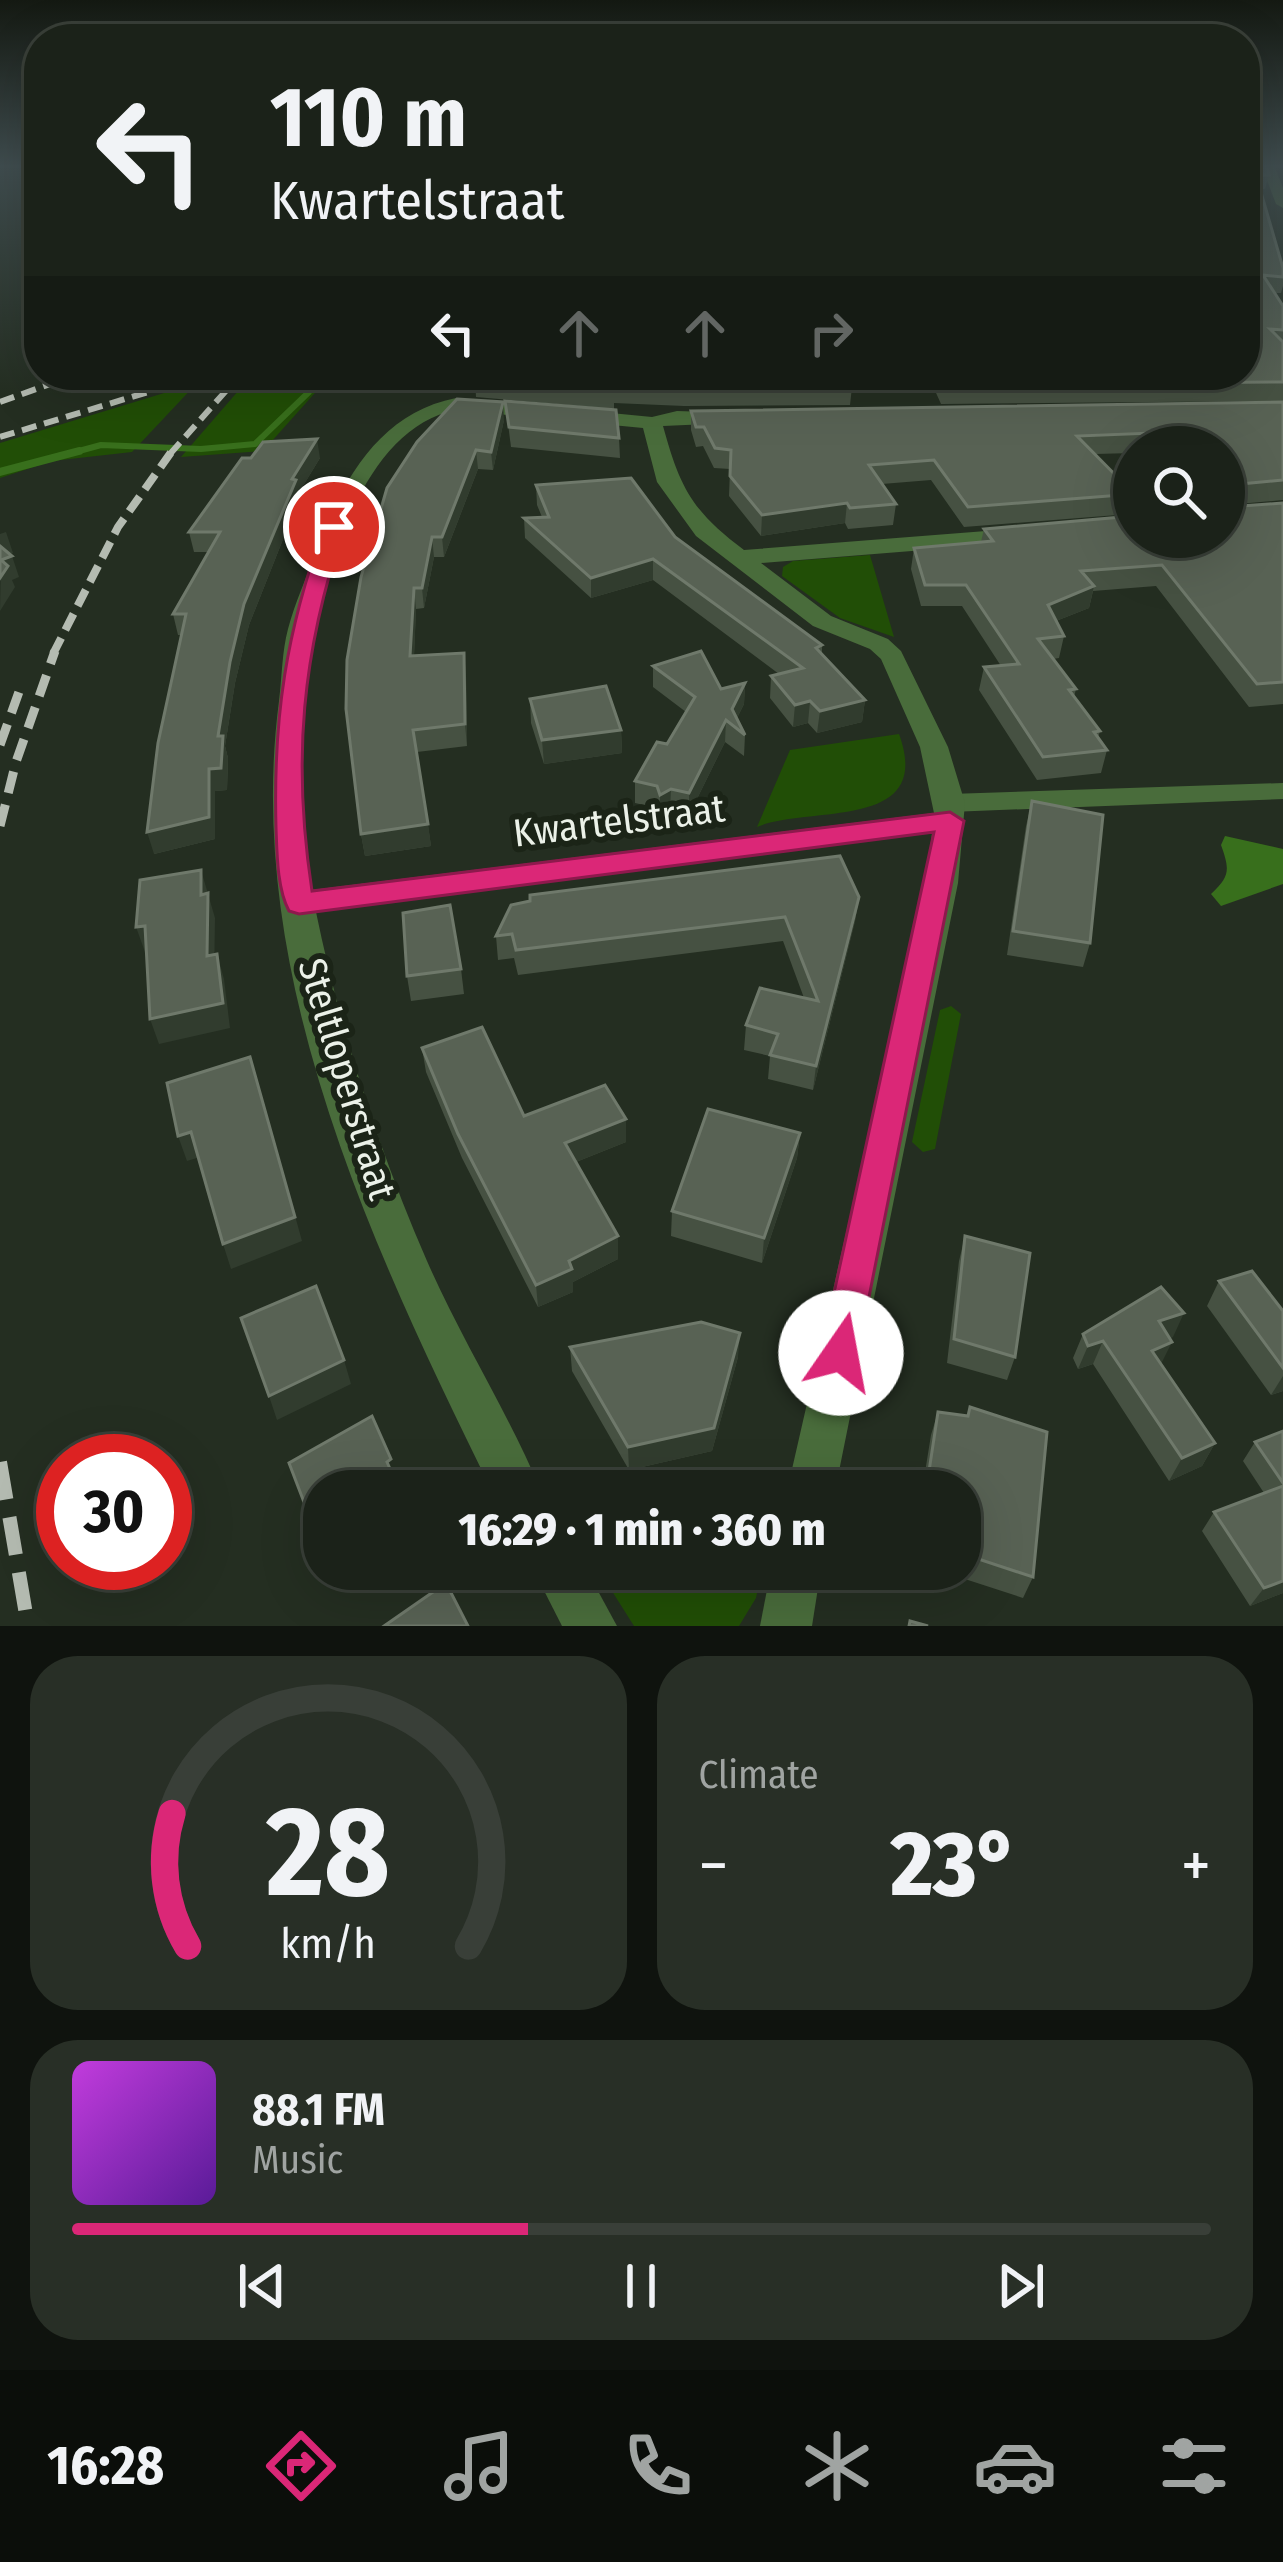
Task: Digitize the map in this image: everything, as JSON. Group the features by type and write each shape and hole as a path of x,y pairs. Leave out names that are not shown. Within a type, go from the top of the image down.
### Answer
{"street":[{"name":"Steltloperstraat","path":"506,1470 454,1371 389,1220 349,1110 314,982 299,903 287,752 306,608 334,527 364,472 419,416 445,405 652,422"},
{"path":"745,417 677,416 652,422 668,482 682,506 736,558 822,621 863,636 892,656 934,747 950,812 941,883 816,1470"},
{"path":"736,558 1051,532"},
{"path":"950,812 1283,791"},
{"name":"Kwartelstraat","path":"299,903 950,812"},
{"path":"570,1590 590,1626"},
{"path":"786,1626 792,1590"}],"shaded area":[{"path":"174,390 190,390 132,452 52,461 0,478 0,443"},
{"path":"239,390 318,390 263,451 181,457"},
{"path":"870,555 894,637 840,618 782,576 783,567 793,561"},
{"path":"899,734 905,765 899,787 884,801 757,827 790,750"},
{"path":"1225,836 1283,849 1283,884 1221,906 1211,894 1226,872 1221,845"},
{"path":"951,1006 961,1014 935,1149 923,1152 912,1142 940,1010"},
{"path":"611,1590 758,1590 739,1626 634,1626"}],"building":[{"path":"1260,243 1276,243 1283,268 1283,277 1263,275 1283,306 1283,330 1270,329 1283,342 1283,382 1260,382"},
{"path":"457,399 503,402 491,452 476,450 442,537 432,537 422,588 414,588 410,656 464,653 465,724 413,730 428,824 361,834 346,709 347,660 361,577 387,488 417,442"},
{"path":"505,401 616,410 619,438 509,427"},
{"path":"1283,402 1283,480 1245,484 1245,426 1113,426 1113,435 1077,436 1113,473 1113,496 968,507 934,460 869,465 896,504 850,508 847,503 762,515 730,476 731,450 715,448 704,427 696,427 691,411"},
{"path":"317,439 292,479 296,480 244,604 218,736 223,736 221,768 209,769 209,817 147,832 158,743 186,614 173,614 220,532 189,532 242,458 251,458 263,442"},
{"path":"631,478 675,537 822,645 816,648 865,700 820,711 810,701 795,705 771,676 803,668 653,559 591,578 524,518 549,517 536,485"},
{"path":"1283,503 1283,682 1257,684 1162,565 1081,571 1094,586 1048,605 1064,636 1038,639 1076,689 1069,690 1100,731 1094,732 1107,750 1043,757 984,667 1019,664 966,585 925,585 914,548 993,541 984,529 1113,518 1113,558 1245,558 1245,506"},
{"path":"0,546 12,556 1,560 8,566 0,578"},
{"path":"701,651 721,689 745,683 732,709 745,735 726,720 689,793 671,789 660,795 657,786 635,781 657,742 667,744 695,697 653,666"},
{"path":"606,686 621,730 542,740 530,699"},
{"path":"1032,801 1103,815 1090,943 1013,931"},
{"path":"840,856 859,897 816,1066 770,1055 778,1034 746,1025 760,988 818,1001 785,917 516,950 512,934 496,936 511,905 530,901 530,895"},
{"path":"201,870 201,895 208,893 207,956 217,954 223,1003 150,1019 145,926 136,927 140,880"},
{"path":"450,905 461,969 407,976 403,913"},
{"path":"482,1027 524,1116 605,1085 626,1119 565,1143 618,1236 569,1261 572,1269 536,1285 458,1134 422,1048"},
{"path":"250,1057 295,1217 223,1244 191,1132 178,1136 167,1083"},
{"path":"708,1109 800,1133 764,1238 672,1211"},
{"path":"965,1236 1030,1253 1015,1357 954,1339"},
{"path":"1252,1271 1283,1311 1283,1368 1219,1281"},
{"path":"316,1286 344,1360 269,1396 241,1318"},
{"path":"1161,1287 1184,1313 1159,1321 1172,1342 1152,1351 1215,1443 1182,1458 1103,1341 1088,1346 1083,1334"},
{"path":"701,1322 740,1333 714,1428 628,1447 570,1347"},
{"path":"970,1407 1047,1432 1033,1577 981,1560 981,1470 929,1470 938,1412 968,1416"},
{"path":"372,1416 391,1459 387,1462 391,1470 303,1470 303,1500 289,1463"},
{"path":"1283,1431 1283,1483 1255,1442"},
{"path":"1283,1486 1283,1581 1264,1588 1214,1512"},
{"path":"436,1590 450,1590 468,1626 384,1626"}],"waterway":[{"path":"79,451 101,445 201,449 255,444 308,390"},
{"path":"0,472 79,451"},
{"path":"68,454 79,451"}],"railway":[{"path":"0,402 33,390"},
{"path":"0,437 155,390"},
{"path":"170,454 227,390"},
{"path":"53,654 118,527 172,451"},
{"path":"0,826 16,762 55,651"},
{"path":"0,745 20,689"},
{"path":"0,1462 28,1626"}],"route":[{"path":"334,527 306,608 290,713 291,847 299,903 950,821 941,883 841,1353"}]}
